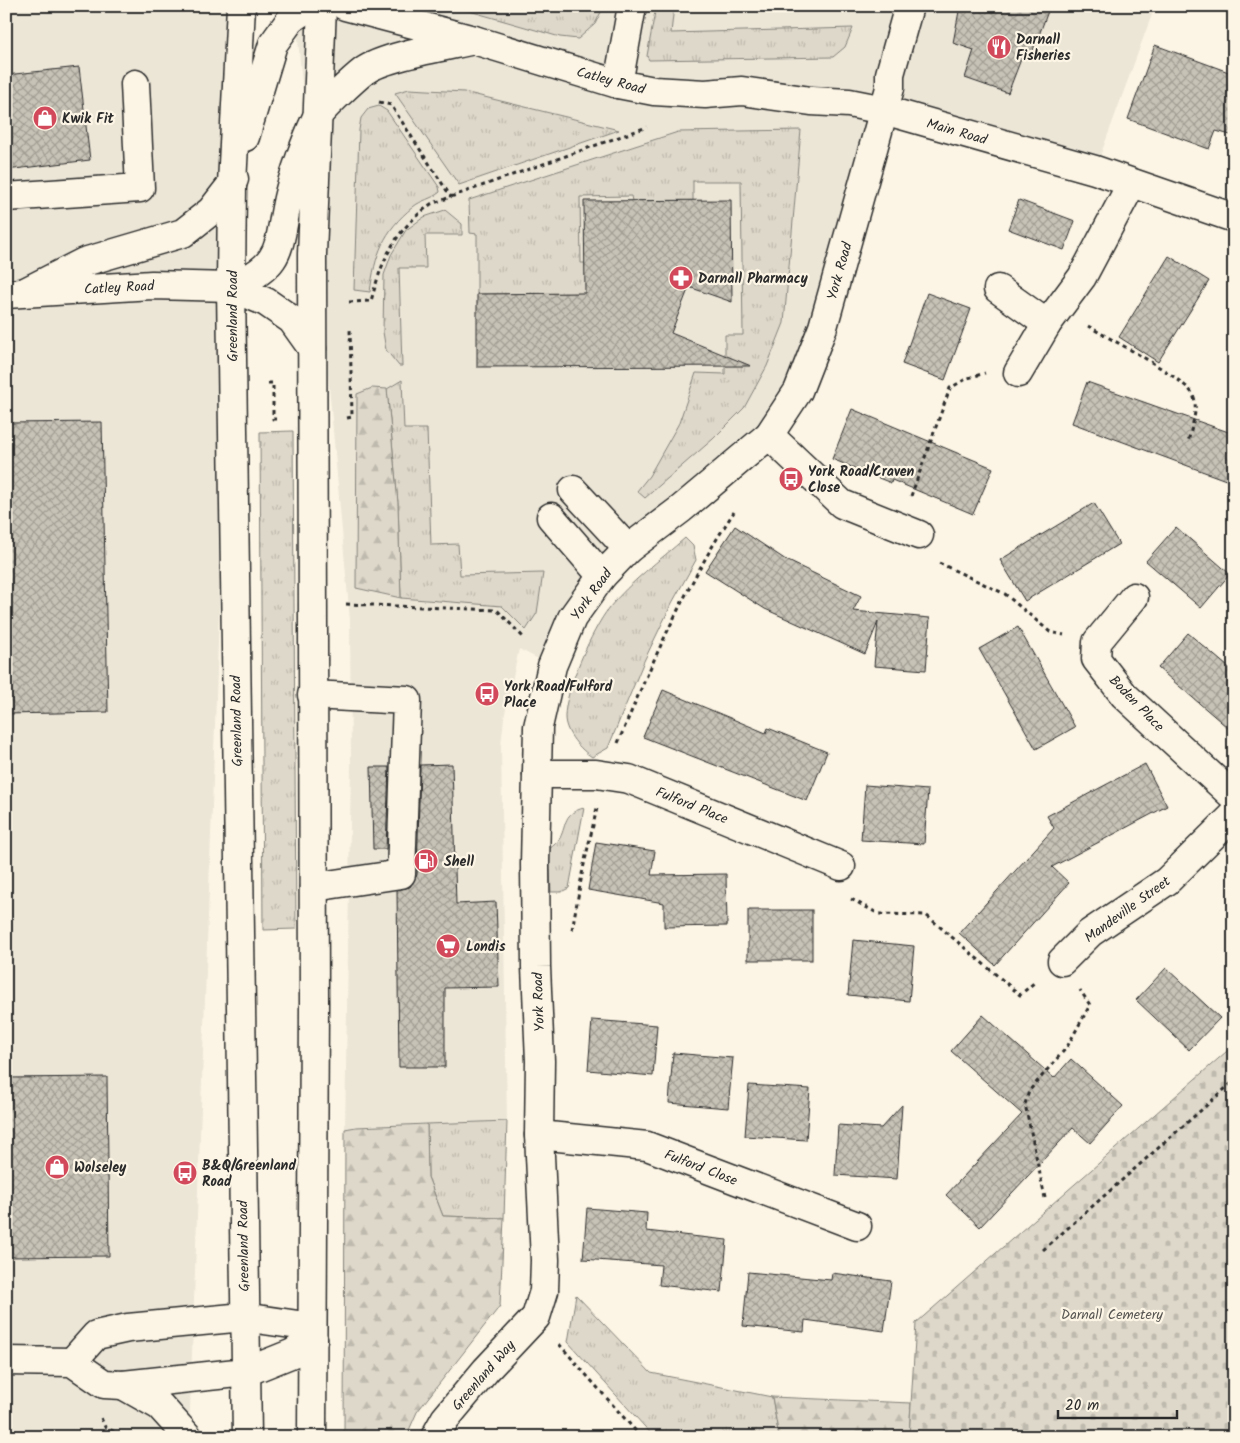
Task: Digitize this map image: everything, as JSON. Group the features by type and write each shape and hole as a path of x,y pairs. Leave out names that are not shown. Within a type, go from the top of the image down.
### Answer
{"main road":[{"name":"Greenland Road","path":"241,6 232,184 231,287 247,1437"},
{"path":"16,293 84,262 183,233 211,212 232,184 273,44 291,20 310,6"},
{"path":"312,1437 314,888 311,602 312,254 322,6"},
{"name":"Catley Road","path":"345,6 474,40 618,84 654,91 705,94 742,91 810,101 849,103 884,110"},
{"path":"618,84 632,6"},
{"path":"884,110 890,88 890,74 909,6"},
{"path":"231,287 254,277 270,263 282,239 288,197 317,117 366,70 398,57 474,40"},
{"path":"6,197 140,188 135,84"},
{"name":"Main Road","path":"884,110 1095,170 1234,218"},
{"name":"York Road","path":"536,1318 544,1291 545,1260 539,1135 540,1061 536,958 538,726 552,666 572,618 602,576 628,549 681,509 769,435 798,391 824,327 884,110"},
{"path":"1019,371 1052,316 1082,277 1132,183"},
{"name":"Catley Road","path":"16,293 152,285 231,287"},
{"path":"231,287 266,302 292,320 312,348"},
{"path":"998,289 1052,316"},
{"path":"769,435 842,504 909,531"},
{"path":"573,490 628,549"},
{"path":"551,517 602,576"},
{"path":"1097,642 1134,597"},
{"name":"Boden Place","path":"1097,642 1096,659 1124,695 1234,797"},
{"path":"312,695 407,700 401,874 314,888"},
{"name":"Fulford Place","path":"537,774 605,775 629,779 841,866"},
{"name":"Mandeville Street","path":"1062,961 1090,933 1167,881 1234,815"},
{"name":"Fulford Close","path":"539,1135 647,1146 857,1226"},
{"path":"72,1362 96,1335 128,1328 244,1317 298,1326 313,1339"},
{"name":"Greenland Way","path":"436,1437 445,1419 486,1370 536,1318"},
{"path":"6,1361 72,1362 104,1384 122,1385 246,1372 293,1353 313,1339"},
{"path":"122,1385 160,1406 188,1437"}],"path":[{"path":"366,70 366,99 391,105 451,197"},
{"path":"349,310 349,301 371,301 380,267 388,251 411,219 431,204 650,126"},
{"path":"1052,316 1180,382 1193,395 1194,419 1188,442"},
{"path":"232,382 272,383 273,419 312,421 352,417 349,320"},
{"path":"1019,371 996,371 968,378 950,388 909,531 916,553 1005,594 1050,632 1097,642"},
{"path":"571,936 583,870 605,775 658,654 713,544 735,511"},
{"path":"311,602 496,610 552,666"},
{"path":"841,866 830,888 879,914 926,915 1020,995 1062,961 1090,1006 1067,1047 1030,1091 1024,1104 1045,1198"},
{"path":"1043,1250 1234,1081"},
{"path":"536,1318 641,1437"}],"shaded area":[{"path":"6,6 226,6 231,287 189,1437 6,1437"},
{"path":"295,6 1155,6 1095,170 884,110 798,391 628,549 552,666 519,649 504,718 501,746 507,1121 345,1129 351,766 350,620"}],"green space":[{"path":"452,6 537,6 547,9 548,6 604,6 595,24 578,39 560,37"},
{"path":"656,6 674,6 671,33 853,28 845,47 833,57 649,60 647,56"},
{"path":"409,89 464,92 619,130 459,185 395,93"},
{"path":"379,106 387,111 439,187 440,192 413,207 394,225 378,255 370,292 354,290 359,130 361,118 368,109"},
{"path":"801,130 784,323 767,366 744,408 713,439 645,498 637,491 649,476 679,423 696,373 725,374 725,335 743,335 741,181 693,181 693,201 632,201 631,196 580,197 581,263 630,263 630,293 477,294 477,234 470,233 469,200 678,132"},
{"path":"445,210 462,224 462,235 425,235 426,268 399,268 402,366 399,366 386,350 383,332 384,275 391,255 406,230 424,217"},
{"path":"402,380 404,429 427,429 431,545 458,544 460,575 543,573 537,613 526,630 502,606 401,598 398,503 387,389"},
{"path":"372,388 387,389 398,503 401,598 356,588 357,394"},
{"path":"293,431 296,929 263,930 260,432"},
{"path":"685,538 693,546 696,560 672,603 644,661 608,748 592,757 574,740 566,723 566,705 574,676 602,618 617,598"},
{"path":"584,808 569,888 561,892 551,892 549,849 559,839 569,816 577,810"},
{"name":"Darnall Cemetery","path":"1234,1045 1234,1437 909,1437 916,1323"},
{"path":"507,1121 504,1218 443,1216 428,1177 427,1124"},
{"path":"427,1124 428,1177 443,1216 504,1218 500,1306 417,1412 406,1437 344,1437 345,1129"},
{"path":"576,1295 651,1373 772,1397 779,1437 654,1437 568,1342"},
{"path":"772,1397 911,1403 909,1437 779,1437"}],"building":[{"name":"Darnall Fisheries","path":"960,6 1050,6 1031,56 1023,54 1008,93 965,78 974,50 953,43"},
{"path":"1155,45 1234,74 1234,136 1216,131 1209,149 1128,119"},
{"name":"Kwik Fit","path":"79,67 90,160 6,170 6,75"},
{"name":"Darnall Pharmacy","path":"731,200 732,302 689,287 671,333 751,366 477,367 477,294 585,293 584,201"},
{"path":"1019,200 1075,221 1064,250 1008,229"},
{"path":"1169,256 1209,281 1158,362 1119,337"},
{"path":"927,293 971,309 945,380 902,364"},
{"path":"1087,382 1234,434 1234,483 1072,423"},
{"path":"852,409 993,468 973,514 892,480 891,483 832,459"},
{"path":"102,422 108,712 6,714 6,423"},
{"path":"1094,503 1119,544 1025,601 1000,560"},
{"path":"735,526 786,560 861,596 853,611 930,618 926,670 874,666 878,622 865,654 765,609 705,571"},
{"path":"1176,527 1230,574 1201,608 1146,561"},
{"path":"1018,627 1075,727 1036,749 979,649"},
{"path":"1188,633 1234,672 1234,733 1158,668"},
{"path":"663,690 766,733 768,728 827,752 807,801 643,737"},
{"path":"452,764 456,904 496,902 499,987 445,988 445,1067 399,1067 397,890 410,887 417,875 420,765"},
{"path":"1145,764 1167,806 1052,867 1069,883 995,965 959,933 1054,828 1047,816"},
{"path":"371,767 389,767 386,849 373,849"},
{"path":"865,785 928,790 924,844 861,840"},
{"path":"596,842 655,851 651,875 726,874 727,926 664,927 664,903 588,890"},
{"path":"748,910 812,910 812,960 748,960"},
{"path":"853,940 914,946 909,1001 848,995"},
{"path":"1166,968 1220,1018 1189,1050 1136,1000"},
{"path":"983,1015 1054,1078 1071,1059 1123,1106 1090,1143 1073,1128 980,1227 946,1195 1022,1114 951,1051"},
{"path":"592,1020 657,1025 653,1076 588,1070"},
{"path":"673,1053 733,1058 728,1108 669,1103"},
{"name":"Wolseley","path":"107,1077 109,1256 6,1257 6,1078"},
{"path":"749,1085 810,1089 806,1140 745,1136"},
{"path":"902,1105 897,1179 835,1175 838,1125 881,1128"},
{"path":"587,1208 647,1213 646,1231 727,1240 722,1292 659,1285 661,1265 583,1259"},
{"path":"748,1272 831,1280 832,1273 891,1281 884,1331 805,1320 804,1332 743,1326"}],"place":[{"name":"Darnall Fisheries","path":"999,47"},
{"name":"Kwik Fit","path":"45,118"},
{"name":"Darnall Pharmacy","path":"681,278"},
{"name":"York Road/Craven Close","path":"791,479"},
{"name":"York Road/Fulford Place","path":"487,694"},
{"name":"Shell","path":"426,861"},
{"name":"Londis","path":"448,946"},
{"name":"Wolseley","path":"57,1167"},
{"name":"B&Q/Greenland Road","path":"185,1173"}]}
